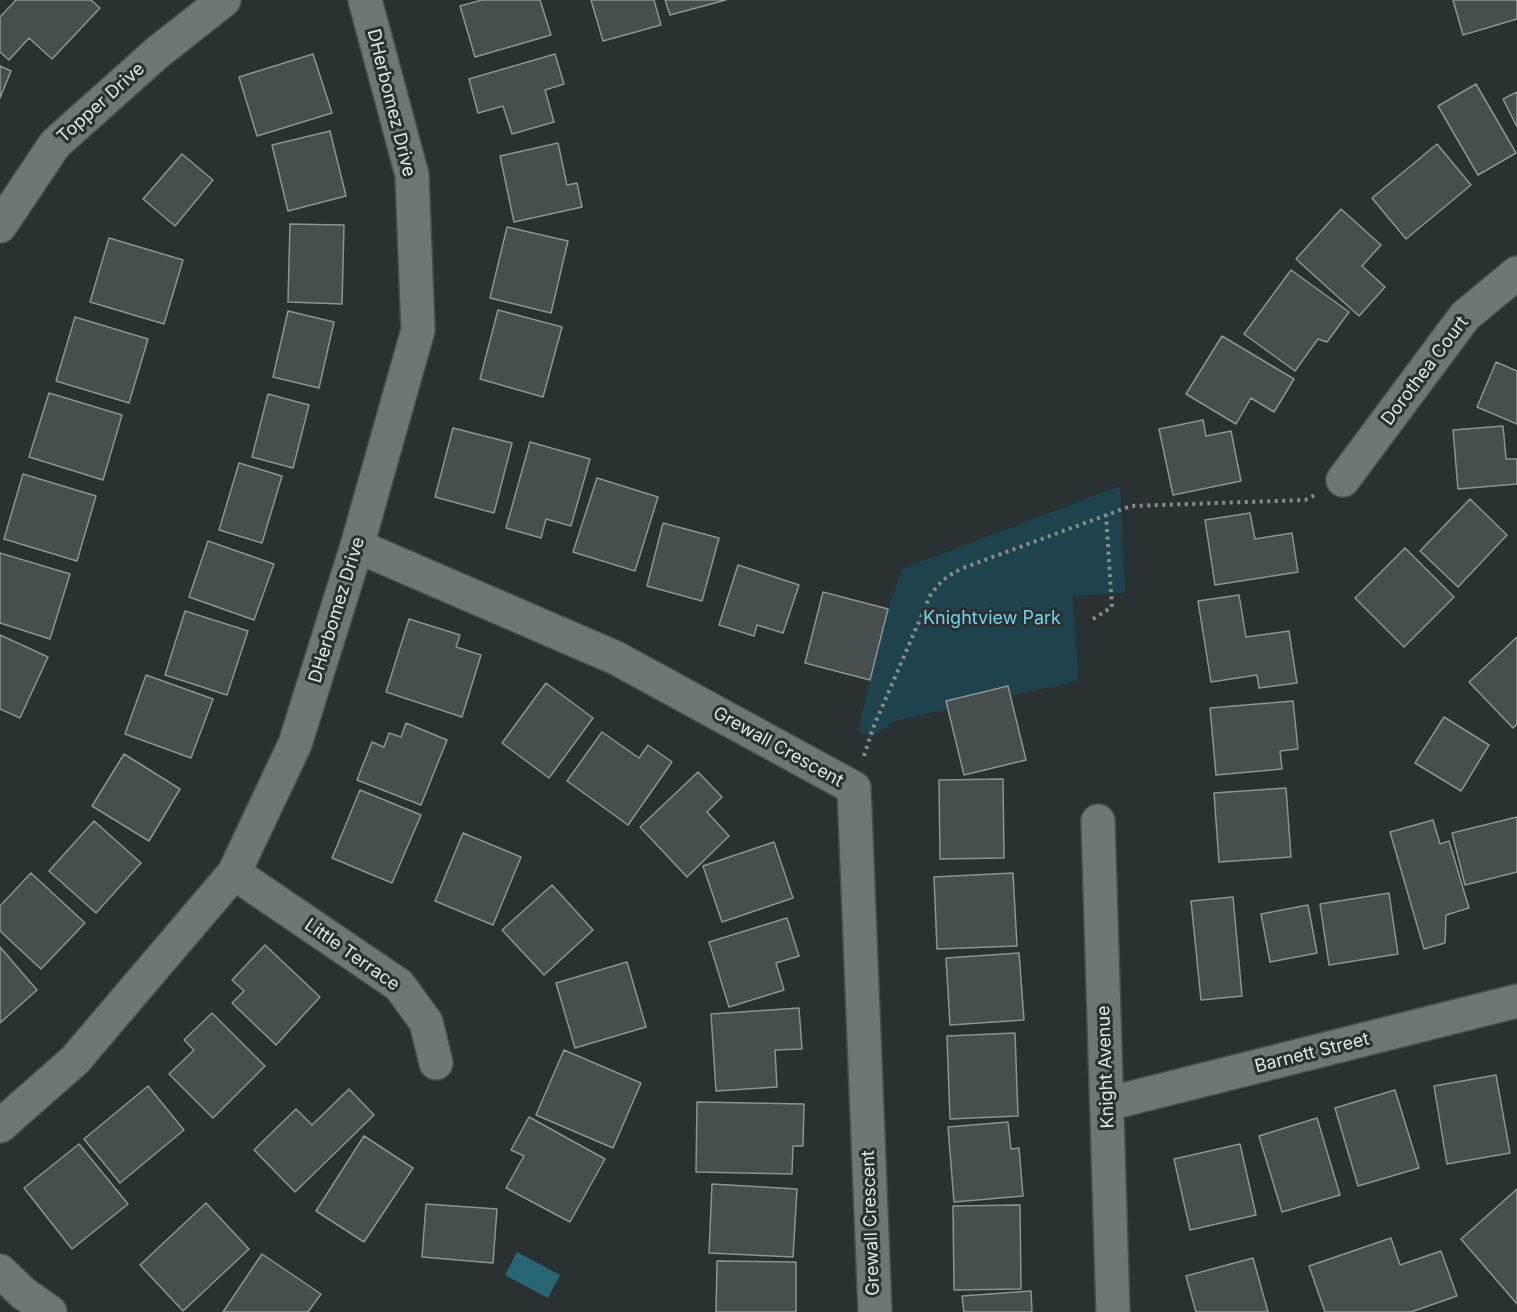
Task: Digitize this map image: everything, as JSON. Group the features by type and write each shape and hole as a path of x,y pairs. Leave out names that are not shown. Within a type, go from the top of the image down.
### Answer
{"street":[{"name":"Topper Drive","path":"0,226 55,144 158,52 224,0"},
{"name":"DHerbomez Drive","path":"0,1126 75,1060 234,873 295,744 357,546 418,330 412,175 365,0"},
{"name":"Dorothea Court","path":"1343,480 1465,316 1517,273"},
{"name":"Grewall Crescent","path":"357,546 616,658 854,788 875,1312"},
{"name":"Knight Avenue","path":"1098,821 1113,1312"},
{"name":"Little Terrace","path":"234,873 399,985 426,1022 436,1063"},
{"name":"Barnett Street","path":"1107,1104 1517,1001"},
{"path":"0,1271 23,1293 51,1312"}],"path":[{"path":"854,788 873,728 930,596 940,582 963,568 1131,506 1305,500 1343,480"},
{"path":"1094,619 1112,607 1106,515"}],"green space":[{"name":"Knightview Park","path":"1120,486 1125,593 1073,596 1078,681 894,721 872,738 858,730 888,609 902,569"}],"shaded area":[{"path":"517,1252 560,1275 548,1298 505,1275"}],"building":[{"path":"16,0 91,0 100,8 52,59 29,38 9,60 0,52 0,17"},
{"path":"482,0 540,0 551,35 475,57 460,6"},
{"path":"591,0 654,0 661,25 603,41"},
{"path":"665,0 726,0 670,15"},
{"path":"1453,0 1517,0 1517,19 1463,35"},
{"path":"313,54 332,113 257,136 239,77"},
{"path":"555,54 564,84 545,90 554,122 512,134 503,106 478,113 469,79"},
{"path":"0,66 11,71 0,98"},
{"path":"1476,84 1516,153 1478,175 1438,106"},
{"path":"1517,92 1517,127 1503,99"},
{"path":"330,131 346,196 288,211 272,145"},
{"path":"558,143 567,185 577,183 582,207 514,222 500,156"},
{"path":"1437,144 1471,185 1406,239 1372,198"},
{"path":"182,154 213,180 175,226 143,199"},
{"path":"1341,209 1381,245 1362,266 1385,287 1359,316 1296,259"},
{"path":"290,224 344,225 342,304 288,302"},
{"path":"507,227 568,241 551,313 490,298"},
{"path":"109,238 183,260 164,324 90,302"},
{"path":"1291,270 1349,312 1327,342 1318,339 1295,371 1244,334"},
{"path":"498,310 562,327 543,397 480,379"},
{"path":"288,311 334,322 319,388 273,377"},
{"path":"75,317 148,339 129,403 56,381"},
{"path":"1222,336 1294,379 1274,412 1251,398 1236,424 1186,394"},
{"path":"1496,362 1517,371 1517,424 1477,407"},
{"path":"49,393 122,415 103,480 29,457"},
{"path":"268,394 309,405 293,468 252,457"},
{"path":"1203,420 1206,436 1231,431 1241,481 1173,495 1159,429"},
{"path":"1503,426 1506,459 1517,459 1517,484 1458,489 1453,430"},
{"path":"453,428 512,443 494,513 435,497"},
{"path":"530,442 590,459 571,526 546,519 541,538 506,528"},
{"path":"239,463 282,476 262,543 219,530"},
{"path":"23,474 96,496 77,561 4,539"},
{"path":"597,478 658,497 635,571 573,552"},
{"path":"1470,499 1507,535 1458,587 1420,551"},
{"path":"1250,513 1255,539 1292,533 1298,572 1215,585 1205,520"},
{"path":"663,523 719,538 702,601 647,586"},
{"path":"208,541 274,564 254,620 189,597"},
{"path":"1405,548 1454,597 1404,647 1355,598"},
{"path":"0,553 70,574 50,639 0,623"},
{"path":"738,565 799,585 783,633 757,625 754,636 719,625"},
{"path":"823,592 888,609 870,680 805,663"},
{"path":"1239,595 1246,637 1289,631 1297,683 1259,688 1257,675 1211,682 1198,601"},
{"path":"185,611 248,631 227,695 165,675"},
{"path":"409,619 460,635 456,647 481,655 462,717 386,692"},
{"path":"0,635 48,657 20,718 0,709"},
{"path":"1517,637 1517,724 1513,728 1469,682"},
{"path":"146,675 213,699 191,758 125,734"},
{"path":"546,683 593,718 549,778 502,743"},
{"path":"1008,686 1026,760 964,775 946,701"},
{"path":"1293,701 1298,749 1280,751 1282,769 1216,775 1210,708"},
{"path":"1444,717 1489,745 1461,791 1415,763"},
{"path":"406,723 447,740 421,805 357,780 372,742 384,747 389,733 401,737"},
{"path":"602,732 639,758 648,745 672,762 628,825 567,781"},
{"path":"124,754 180,789 149,841 92,806"},
{"path":"698,772 722,797 707,812 729,836 687,877 640,827"},
{"path":"1003,779 1004,858 940,859 939,780"},
{"path":"1286,788 1291,857 1219,862 1214,793"},
{"path":"360,790 421,815 392,883 332,858"},
{"path":"1517,817 1517,872 1465,885 1452,833"},
{"path":"1433,820 1440,844 1449,841 1469,908 1446,915 1445,943 1424,949 1390,832"},
{"path":"94,821 141,863 96,913 49,871"},
{"path":"463,833 521,857 493,925 435,901"},
{"path":"774,842 793,898 722,922 703,866"},
{"path":"31,873 85,923 41,969 0,931 0,906"},
{"path":"1013,873 1017,946 937,949 934,877"},
{"path":"552,885 593,930 544,975 502,930"},
{"path":"1389,893 1398,954 1329,965 1320,904"},
{"path":"1233,897 1242,996 1201,1000 1191,901"},
{"path":"1308,905 1317,953 1270,962 1261,914"},
{"path":"787,918 799,956 776,963 784,990 729,1007 709,942"},
{"path":"265,945 320,997 276,1045 232,1003 244,991 232,980"},
{"path":"0,947 37,990 0,1023"},
{"path":"1019,953 1024,1020 950,1025 946,958"},
{"path":"627,962 646,1027 575,1048 556,983"},
{"path":"799,1008 802,1049 775,1050 777,1087 716,1091 711,1014"},
{"path":"212,1013 265,1066 213,1118 169,1074 194,1050 184,1040"},
{"path":"1015,1033 1018,1116 950,1119 947,1036"},
{"path":"564,1050 641,1083 613,1148 536,1115"},
{"path":"1496,1075 1510,1153 1447,1164 1434,1086"},
{"path":"148,1086 184,1130 120,1183 84,1139"},
{"path":"349,1089 374,1115 295,1192 254,1150 296,1109 312,1125"},
{"path":"1395,1090 1419,1168 1358,1186 1335,1108"},
{"path":"697,1102 804,1104 803,1146 793,1146 792,1174 696,1172"},
{"path":"529,1117 605,1159 570,1222 506,1188 524,1156 511,1150"},
{"path":"1317,1118 1340,1195 1282,1212 1259,1136"},
{"path":"1008,1122 1011,1149 1019,1148 1023,1196 954,1202 948,1127"},
{"path":"364,1136 413,1168 364,1242 316,1211"},
{"path":"79,1144 128,1204 72,1249 24,1188"},
{"path":"1240,1144 1256,1215 1190,1230 1174,1159"},
{"path":"712,1184 797,1189 793,1257 709,1253"},
{"path":"1517,1189 1517,1304 1461,1239"},
{"path":"206,1203 249,1249 183,1311 140,1265"},
{"path":"426,1204 497,1209 493,1263 422,1257"},
{"path":"1020,1205 1021,1289 954,1290 953,1206"},
{"path":"1391,1238 1400,1265 1441,1251 1457,1296 1411,1312 1325,1312 1309,1266"},
{"path":"262,1254 321,1294 308,1312 223,1312"},
{"path":"1253,1258 1268,1312 1196,1312 1186,1276"},
{"path":"717,1261 796,1262 796,1312 716,1312"},
{"path":"1031,1291 1032,1312 964,1312 962,1296"}]}
